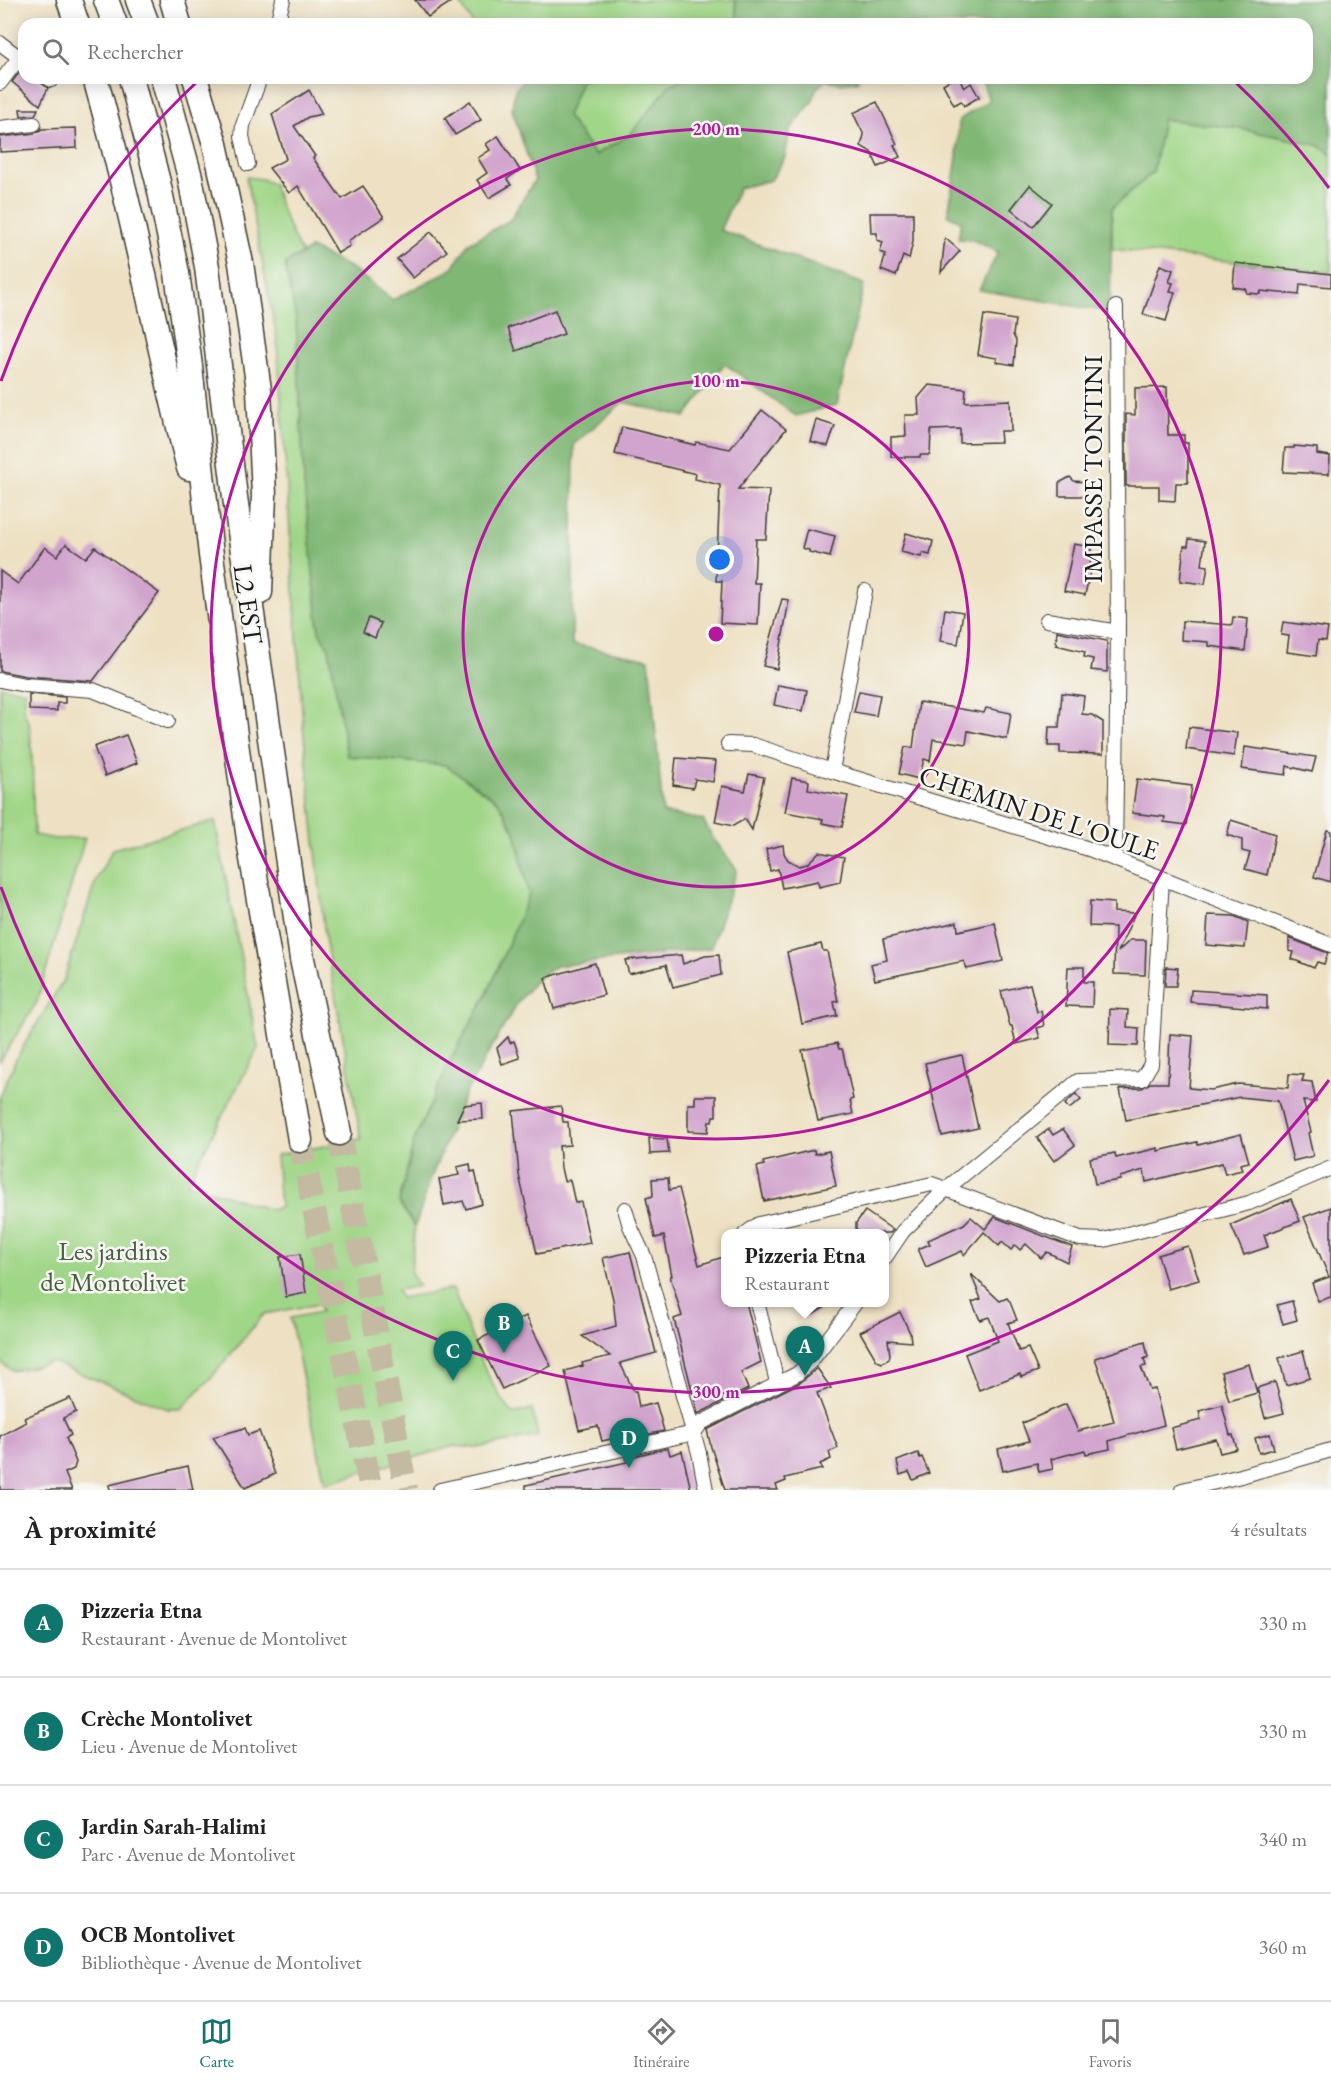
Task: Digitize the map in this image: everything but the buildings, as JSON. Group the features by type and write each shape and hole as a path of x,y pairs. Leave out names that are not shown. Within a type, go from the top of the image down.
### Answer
{"highway":[{"path":"69,0 75,18"},
{"path":"106,0 113,18"},
{"path":"138,0 145,18"},
{"path":"172,0 177,18"},
{"path":"97,84 154,310 170,392 211,555"},
{"name":"L2 EST","path":"133,84 158,182 177,273 211,555 250,847 300,1140"},
{"name":"L2 EST","path":"165,84 190,177 207,267 235,497 302,959 339,1133"},
{"path":"197,84 215,144 241,263 259,390 264,495 257,651"}],"street":[{"path":"278,18 283,0"},
{"path":"0,43 18,56"},
{"path":"0,83 18,63"},
{"path":"248,164 242,136 243,125 258,84"},
{"path":"0,128 34,123"},
{"name":"IMPASSE TONTINI","path":"1115,859 1118,632 1116,307"},
{"path":"832,771 865,591"},
{"path":"1047,620 1118,632"},
{"path":"0,680 25,685 93,690 168,720"},
{"name":"CHEMIN DE L'OULE","path":"728,744 753,745 1089,849 1331,945"},
{"path":"889,1252 899,1236 946,1189 1078,1081 1142,1079 1148,1071 1151,1064 1161,879"},
{"path":"751,1229 759,1224 932,1184 1080,1239 1104,1240 1249,1203 1331,1168"},
{"path":"625,1209 644,1256 694,1433 706,1490"},
{"path":"758,1307 776,1384"},
{"path":"440,1490 694,1433 702,1423 797,1374 812,1360 852,1307"},
{"path":"1182,1490 1331,1450"}],"green space":[{"path":"458,0 735,0 737,18 469,18"},
{"path":"735,0 1331,0 1331,153 1318,145 1237,128 1163,119 1153,172 1112,208 1110,312 979,290 998,252 973,240 958,239 961,221 948,215 957,156 959,120 989,100 983,84 1313,84 1313,18 737,18"},
{"path":"520,84 580,84 567,116 595,155 629,136 672,84 822,84 816,89 813,101 790,130 785,157 771,180 739,188 720,230 864,284 837,405 796,416 725,364 685,417 623,402 574,444 572,644 649,659 663,813 703,820 713,838 737,870 711,948 556,966 537,979 518,1002 465,1094 431,1178 415,1227 399,1202 415,1138 450,1061 487,994 529,895 515,832 498,801 445,765 347,756 329,649 319,631 304,483 296,319 285,264 311,248 351,268 393,300 452,269 469,243 510,220 535,180 512,109 515,89"},
{"path":"580,84 672,84 629,136 594,155 567,116"},
{"path":"1162,119 1237,128 1318,145 1331,153 1331,272 1112,249 1112,208 1153,172"},
{"name":"Les jardins de Montolivet","path":"246,177 262,179 273,184 302,254 285,264 296,319 304,483 319,631 329,648 347,756 445,765 498,802 515,832 529,895 487,994 450,1061 415,1138 399,1202 415,1227 411,1273 419,1286 397,1290 401,1298 453,1289 478,1354 494,1386 513,1414 532,1409 538,1436 477,1448 454,1446 325,1483 290,1318 321,1312 319,1304 264,1314 211,1378 181,1409 168,1409 52,1362 13,1371 0,1362 0,1096 17,1057 64,979 96,880 113,849 215,821 258,1048 187,1183 271,1210 280,1207 276,1155 361,1139 325,938 303,726 277,338"},
{"path":"0,686 25,691 24,714 29,721 32,753 34,835 55,839 85,838 37,1002 0,1061"}],"tunnel":[{"path":"339,1133 406,1490"},
{"path":"300,1140 371,1490"}],"place":[{"name":"Crèche Montolivet","path":"504,1353"},
{"name":"Pizzeria Etna","path":"805,1376"},
{"name":"Jardin Sarah-Halimi","path":"453,1381"},
{"name":"OCB Montolivet","path":"629,1468"}]}
